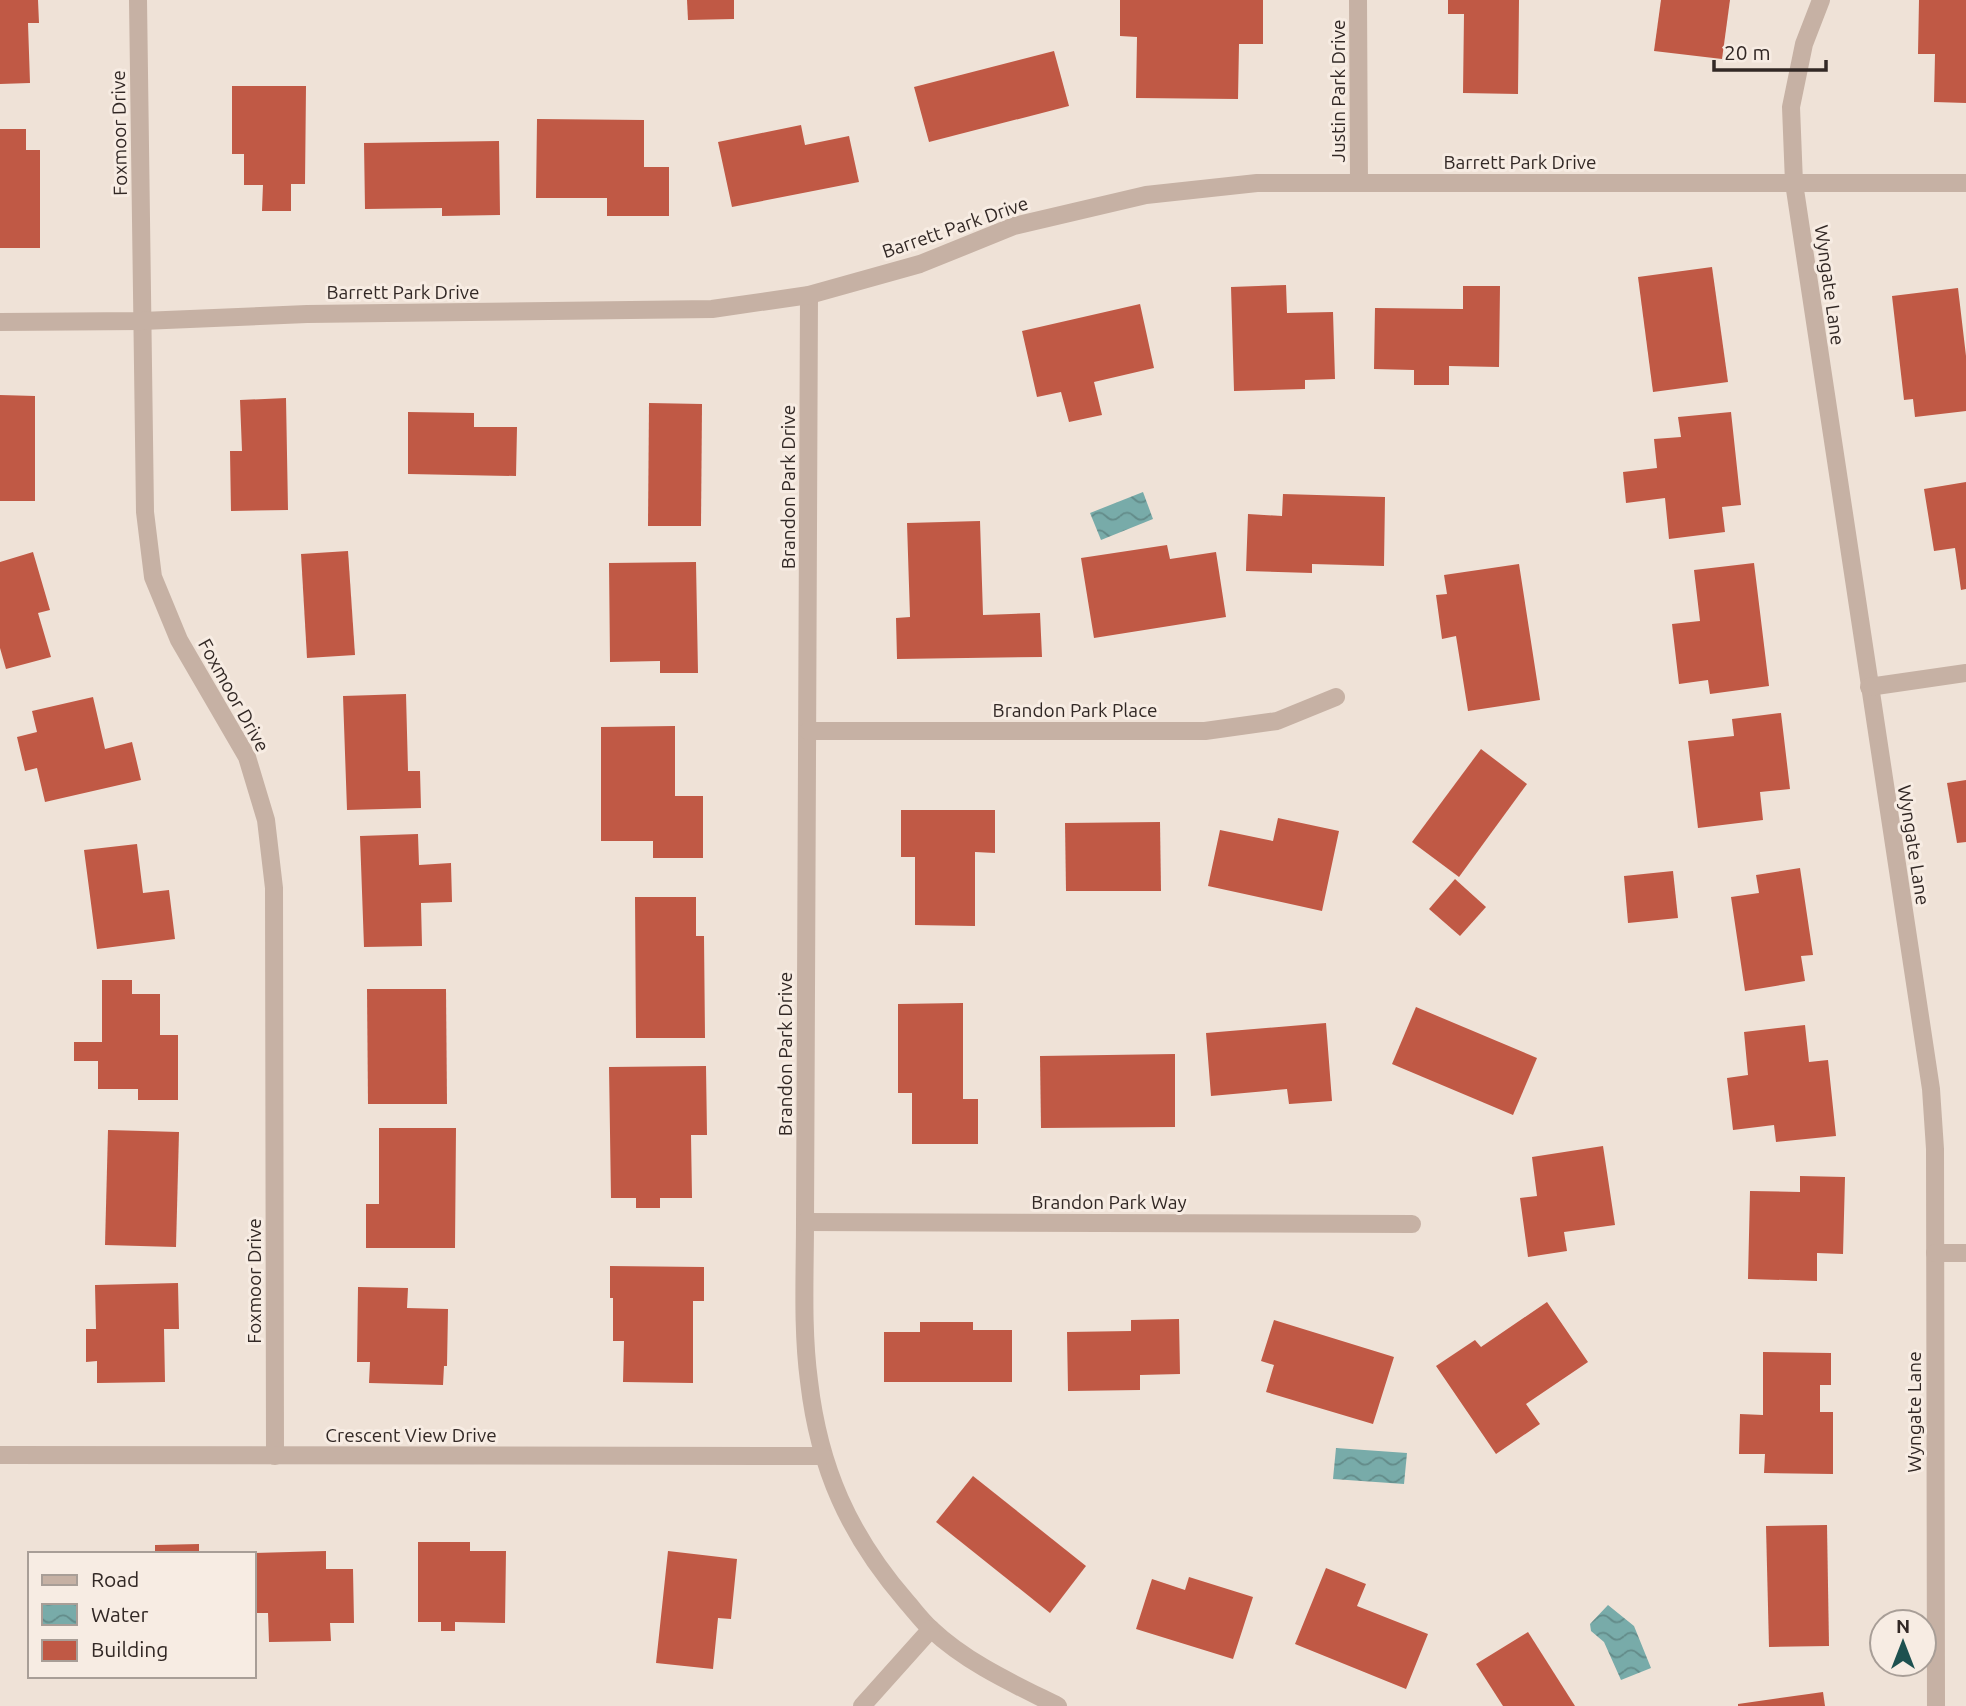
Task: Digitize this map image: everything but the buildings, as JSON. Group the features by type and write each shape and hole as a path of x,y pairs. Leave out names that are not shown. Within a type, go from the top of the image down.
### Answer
{"street":[{"name":"Foxmoor Drive","path":"138,0 145,512 153,577 180,640 247,757 266,820 274,888 275,1456"},
{"name":"Justin Park Drive","path":"1358,0 1359,183"},
{"name":"Wyngate Lane","path":"1821,0 1804,44 1791,107 1794,183 1931,1090 1935,1149 1936,1706"},
{"name":"Barrett Park Drive","path":"0,322 142,321 307,314 699,309 809,295 920,264 1014,226 1146,194 1258,183 1966,183"},
{"name":"Brandon Park Drive","path":"809,295 805,1222 808,1381 823,1456 847,1517 884,1576 931,1629 992,1674 1058,1706"},
{"path":"1869,687 1966,673"},
{"name":"Brandon Park Place","path":"808,731 1205,731 1277,721 1336,697"},
{"name":"Brandon Park Way","path":"805,1222 1412,1224"},
{"path":"1935,1252 1966,1252"},
{"name":"Crescent View Drive","path":"0,1455 823,1456"},
{"path":"862,1706 931,1629"}],"water":[{"path":"1143,492 1153,519 1101,540 1090,513"},
{"path":"1336,1448 1407,1453 1404,1484 1333,1479"},
{"path":"1608,1605 1634,1626 1651,1668 1621,1680 1604,1642 1591,1631 1590,1624"}]}
